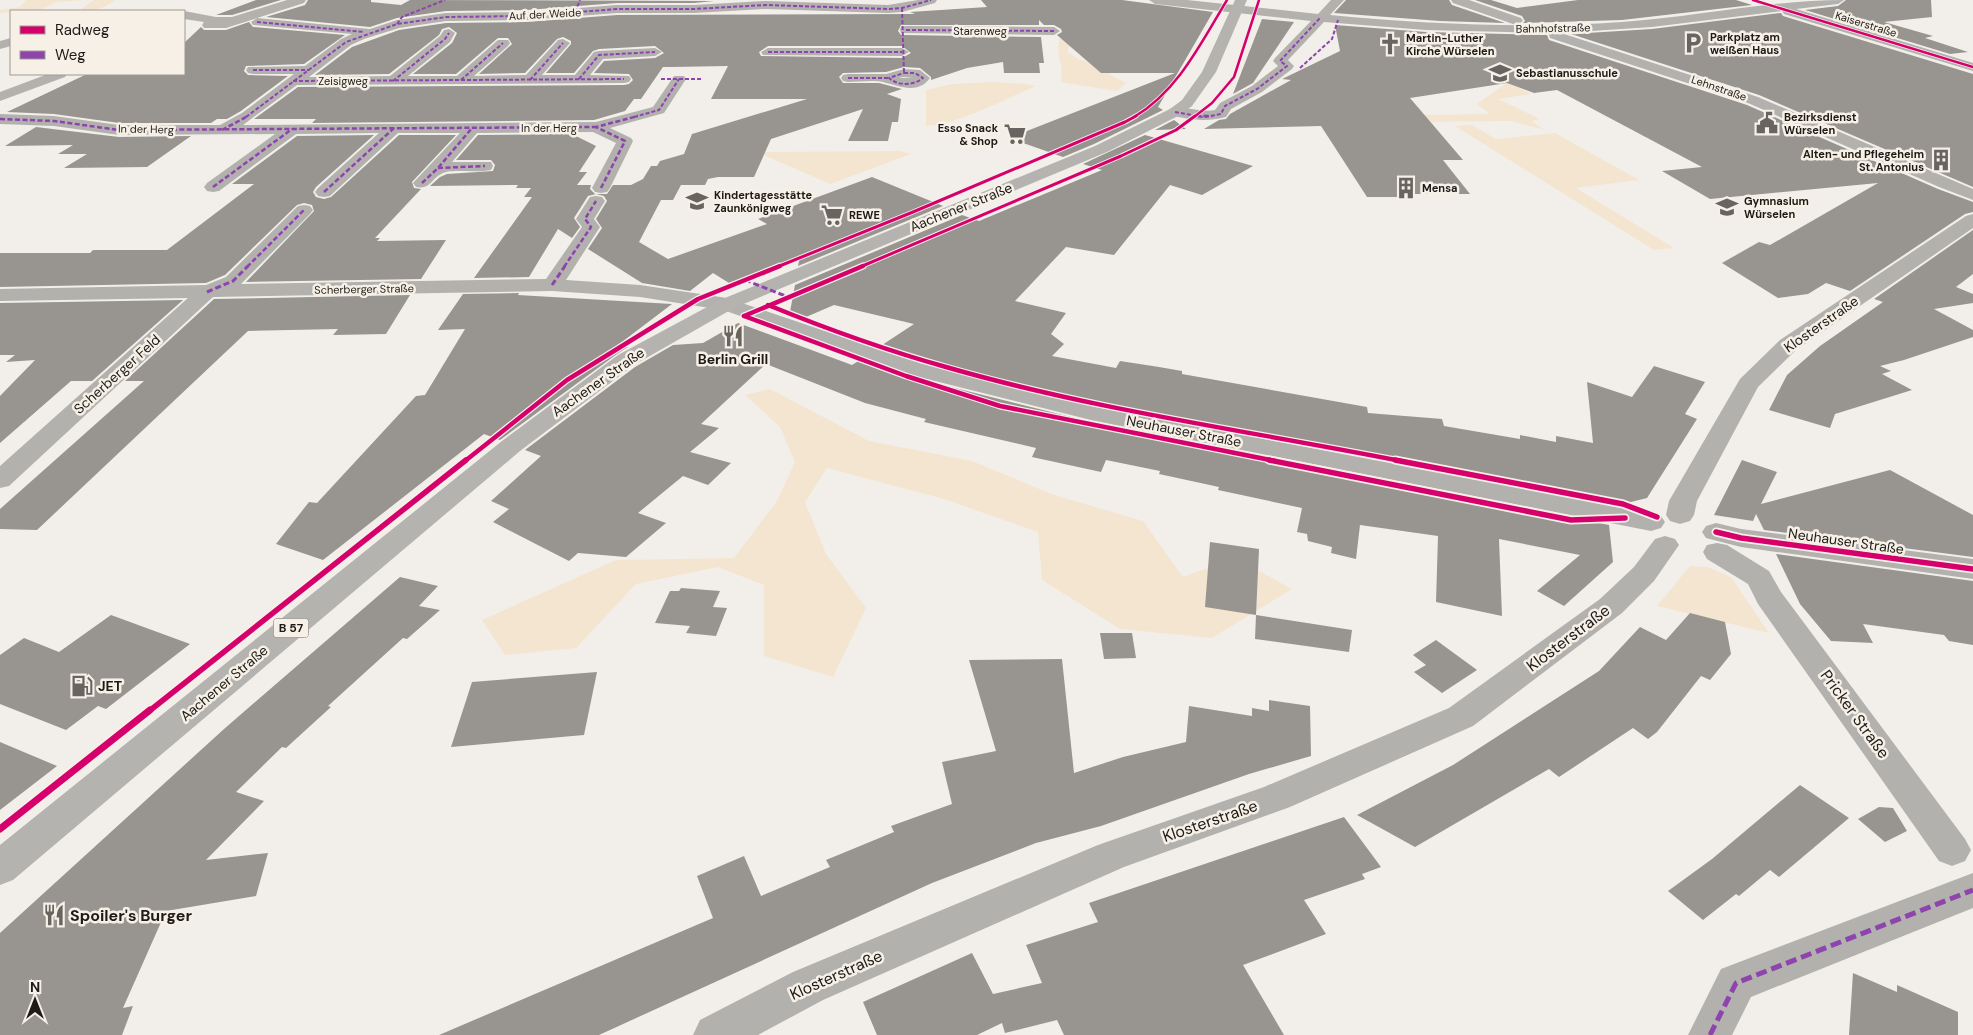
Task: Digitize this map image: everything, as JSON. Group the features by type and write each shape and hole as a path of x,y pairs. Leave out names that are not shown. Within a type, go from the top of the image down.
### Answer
{"main road":[{"name":"Aachener Straße","path":"0,868 511,446 626,360 727,304 1101,149 1174,112 1187,103 1209,72 1239,5"}],"street":[{"path":"185,15 226,25 235,22 235,20 300,0"},
{"path":"396,24 402,17 445,0"},
{"name":"Auf der Weide","path":"222,130 247,116 346,42 369,32 396,24 446,17 527,16 578,6 618,8 726,4 858,9 902,8 931,0"},
{"name":"Bahnhofstraße","path":"1154,0 1239,5 1320,18 1468,27 1539,29 1588,28 1685,21 1838,0"},
{"path":"1174,112 1204,118 1221,114 1225,106 1257,89 1282,71 1287,66 1280,60 1338,0"},
{"name":"Lehnstraße","path":"1457,0 1593,48 1707,83 1756,101 1973,195"},
{"name":"Kaiserstraße","path":"1753,0 1973,67"},
{"path":"902,8 906,30 902,52 904,73"},
{"name":"Auf der Weide","path":"257,22 369,32"},
{"path":"192,29 212,23"},
{"name":"Starenweg","path":"906,30 1054,31"},
{"path":"393,81 445,39 449,33"},
{"path":"461,80 504,43"},
{"path":"530,80 563,43"},
{"path":"579,80 599,55 655,52"},
{"path":"768,52 902,52"},
{"path":"253,70 309,70"},
{"path":"848,78 889,78 904,73 919,74 923,80 901,84 892,82 889,78"},
{"path":"0,97 57,75"},
{"path":"661,79 701,79"},
{"name":"Zeisigweg","path":"293,81 624,80"},
{"path":"596,127 659,110 679,80"},
{"name":"In der Herg","path":"0,119 54,121 120,130 596,127"},
{"path":"552,285 591,227 585,220 625,141 596,127"},
{"path":"213,187 292,128"},
{"path":"324,192 394,128"},
{"path":"422,183 438,168 472,128"},
{"path":"438,168 485,166"},
{"path":"207,292 233,281 304,210"},
{"name":"Klosterstraße","path":"714,1035 808,986 1111,856 1277,797 1461,716 1611,606 1644,574 1665,527 1683,501 1748,384 1788,345 1973,220"},
{"name":"Scherberger Straße","path":"0,295 552,285 640,291 727,304"},
{"name":"Scherberger Feld","path":"0,480 207,292"},
{"name":"Neuhauser Straße","path":"727,304 916,369 1091,413 1665,527 1691,554 1704,556 1717,542 1774,542 1973,569"},
{"path":"0,456 27,456"},
{"name":"Pricker Straße","path":"1717,542 1758,578 1768,598 1851,708 1952,850"},
{"path":"1758,578 1774,542"},
{"path":"1710,1035 1736,983 1973,890"}],"shaded area":[{"path":"26,0 85,0 57,2 40,10 10,10 10,12 0,13 0,10 20,7"},
{"path":"94,0 115,0 96,10 81,9"},
{"path":"1061,36 1071,43 1067,52 1080,60 1113,68 1110,75 1126,83 1117,91 1061,82 1062,70 1058,47"},
{"path":"991,82 1036,86 966,117 938,125 926,126 926,90 952,84"},
{"path":"1508,82 1531,94 1498,99 1540,119 1531,121 1545,130 1511,121 1418,122 1418,115 1490,114 1477,104"},
{"path":"1472,125 1496,139 1555,133 1639,180 1576,188 1674,248 1654,250 1455,126"},
{"path":"900,151 911,154 830,184 757,152"},
{"path":"770,389 869,441 972,461 1054,495 1143,521 1183,577 1235,558 1292,589 1212,638 1120,629 1042,580 1038,532 944,499 827,468 805,502 826,554 866,608 833,677 764,656 764,585 718,567 636,584 576,648 505,655 482,620 616,560 734,558 777,501 795,462 780,427 745,395"},
{"path":"1690,566 1708,567 1731,577 1769,633 1657,606"}],"building":[{"path":"256,0 281,0 232,15 216,15"},
{"path":"308,0 371,0 371,2 401,5 410,0 714,1 694,3 617,3 527,10 446,11 397,18 370,27 266,17 305,5"},
{"path":"981,0 1122,0 1213,12 1158,107 1163,110 1063,157 1009,138 1175,73 1101,73 1057,35 1062,32 1061,29 1054,25 1044,25 1039,20 1039,25 901,25 898,31 901,35 1041,37 1044,63 1039,63 1040,73 1004,73 1003,62 967,68 931,80 931,77 920,68 904,67 886,72 843,73 839,77 843,83 879,83 902,89 887,94 901,99 898,122 892,122 888,141 848,141 863,109 771,139 754,177 718,177 708,179 705,185 681,185 673,200 661,200 639,242 668,259 767,224 758,219 872,177 943,206 798,266 800,256 729,283 713,273 690,291 642,283 588,249 602,228 596,219 607,201 604,196 596,194 607,194 613,185 631,185 643,179 651,166 657,166 660,161 684,154 692,134 807,99 711,99 728,66 663,67 641,99 634,99 625,111 594,120 312,123 316,119 254,119 298,87 624,85 629,84 633,80 629,74 594,73 604,61 655,58 664,53 655,46 599,49 593,51 574,73 546,73 571,44 571,41 563,37 557,39 525,73 479,74 512,44 508,38 498,38 456,74 413,74 452,43 457,33 449,27 442,29 439,35 389,74 315,75 352,47 399,30 446,23 527,22 617,15 915,14 910,12 987,7","holes":["768,46 902,46 911,53 902,58 761,56 759,52"]},
{"path":"1346,0 1449,0 1452,5 1505,23 1440,21 1334,13"},
{"path":"1475,0 1491,0 1517,8 1578,0 1736,0 1752,5 1622,20 1523,23 1525,21 1522,16"},
{"path":"1846,0 1931,0 1932,17 1884,22 1933,36 1925,38 1968,52 1950,54 1805,10 1838,6"},
{"path":"1781,13 1783,16 1973,74 1973,187 1759,95 1571,34 1652,29"},
{"path":"1262,19 1294,22 1253,83 1233,94"},
{"path":"249,22 253,27 345,35 304,64 246,66 244,71 248,75 288,76 241,111 227,119 217,119 211,123 119,123 54,114 7,112 85,75 185,75 185,42 201,27 204,30 226,30"},
{"path":"1335,25 1426,32 1547,35 1549,40 1747,105 1938,189 1973,202 1973,212 1965,214 1850,291 1826,283 1808,294 1778,298 1722,263 1759,242 1770,245 1878,183 1710,199 1662,171 1702,167 1557,90 1534,93 1507,83 1410,98 1463,160 1443,160 1470,194 1408,194 1411,197 1367,197 1321,126 1204,129 1219,120 1226,119 1230,114 1291,80 1282,79 1340,51"},
{"path":"1174,120 1186,129 1155,130"},
{"path":"36,127 119,137 191,136 147,167 64,168 87,154 58,154 73,145 5,146"},
{"path":"572,134 596,146 579,172 587,172 577,185 591,185 590,189 595,194 588,196 574,218 580,227 572,238 558,229 529,277 474,278 532,197 524,197 531,188 516,188 518,185 430,186 440,177 447,174 493,171 495,165 491,160 456,160 478,135"},
{"path":"374,135 316,187 313,192 316,197 324,199 331,197 399,135 456,135 412,182 414,188 421,189 375,238 380,238 377,241 446,240 421,279 246,282 314,211 312,205 304,203 297,205 225,275 206,283 0,287 0,253 90,253 93,250 167,250 254,184 232,184 297,136"},
{"path":"1145,135 1253,166 1202,195 1170,185 1114,255 1066,247 1015,301 1066,313 1051,334 1064,344 1052,356 1116,368 1120,361 1182,371 1182,374 1367,407 1368,413 1442,419 1444,426 1520,439 1520,435 1556,442 1556,436 1593,443 1587,382 1632,397 1654,366 1705,382 1685,414 1697,419 1647,498 1619,505 1091,404 924,362 879,347 914,324 834,305 799,320 789,317 795,285 962,215 979,221 1102,170 1083,164"},
{"path":"1973,230 1973,274 1956,287 1973,294 1973,303 1934,309 1973,330 1973,337 1880,366 1891,371 1882,374 1912,390 1835,414 1830,428 1769,410 1787,375 1820,346 1883,302 1874,299"},
{"path":"519,293 518,295 672,304 614,348 628,347 500,440 484,434 323,560 276,544 309,502 317,503 416,396 425,395 465,329 438,330 463,294"},
{"path":"410,295 386,334 333,335 338,329 248,331 37,530 0,529 0,509 144,381 125,381 214,299"},
{"path":"183,300 92,381 71,381 0,443 0,396 35,360 6,362 15,355 0,355 0,303"},
{"path":"738,323 852,365 860,360 907,376 1091,422 1609,525 1613,562 1564,606 1537,591 1580,555 1499,539 1502,616 1436,602 1438,536 1360,525 1356,559 1331,553 1332,547 1308,541 1307,534 1297,532 1302,508 1218,490 1219,487 1159,474 1160,471 1106,460 1101,472 1032,457 1036,448 924,422 926,419 865,403 766,364 701,424 719,428 690,452 731,463 708,485 683,476 638,513 666,523 626,557 578,553 569,561 493,522 509,509 491,501 541,456 525,450 635,367 673,345 703,343"},
{"path":"1742,460 1777,472 1761,504 1890,470 1973,515 1973,557 1764,530 1756,514 1753,521 1714,515"},
{"path":"1210,542 1259,549 1256,615 1205,607"},
{"path":"1776,554 1973,581 1973,645 1949,641 1944,635 1863,624 1873,643 1831,641 1800,604"},
{"path":"400,577 438,586 419,606 440,610 407,639 403,638 328,706 331,707 286,748 282,747 236,792 264,801 206,860 268,853 256,896 166,911 123,1008 133,1006 122,1035 0,1035 0,933 224,729"},
{"path":"681,588 720,591 713,607 727,608 716,636 686,633 690,626 655,623 670,591 679,591"},
{"path":"1690,613 1725,622 1731,654 1710,680 1701,676 1657,732 1648,739 1633,728 1559,777 1549,769 1415,847 1357,815 1453,765 1599,671 1640,627 1666,640"},
{"path":"111,615 190,644 106,709 98,706 66,730 0,704 0,655 24,638 59,652"},
{"path":"1256,615 1352,630 1349,652 1255,639"},
{"path":"1100,633 1132,633 1136,658 1104,659"},
{"path":"1436,640 1477,670 1442,693 1414,672 1426,665 1413,655"},
{"path":"1062,659 1074,773 1123,757 1186,742 1189,706 1252,716 1252,708 1269,711 1269,700 1310,706 1311,756 1249,774 1101,826 1036,843 932,883 599,1035 439,1035 713,918 697,876 744,856 761,896 830,867 826,860 894,832 891,826 952,804 942,762 996,751 969,660"},
{"path":"597,672 584,735 451,747 472,682"},
{"path":"0,742 57,766 0,810"},
{"path":"1800,785 1849,818 1779,877 1770,870 1739,896 1736,894 1703,920 1668,891 1712,859"},
{"path":"1879,807 1893,808 1907,831 1885,842 1858,819"},
{"path":"1344,817 1381,867 1362,874 1365,879 1304,900 1326,934 1243,965 1284,1035 1064,1035 1057,1020 1005,1033 1002,1023 977,1035 877,1035 863,1002 972,953 993,994 1042,983 1026,945 1098,922 1089,903"},
{"path":"1853,973 1897,992 1897,985 1958,1012 1958,1035 1849,1035"}],"marked path":[{"path":"397,24 402,17 445,0"},
{"path":"575,12 580,0"},
{"path":"222,130 247,116 346,42 397,24 446,17 527,16 617,9 694,9 766,5 888,9 902,8 931,0"},
{"path":"902,8 904,73"},
{"path":"1175,112 1204,117 1221,114 1225,106 1257,89 1287,66 1280,61 1320,18"},
{"path":"1300,68 1332,39 1338,20"},
{"path":"257,22 364,32"},
{"path":"906,30 1054,31"},
{"path":"393,81 445,39 449,33"},
{"path":"461,80 503,43"},
{"path":"530,80 563,43"},
{"path":"579,79 599,55 655,52"},
{"path":"768,52 902,52"},
{"path":"253,70 309,70"},
{"path":"904,73 915,73 923,78 920,81 907,84 894,82 889,78 904,73"},
{"path":"848,78 889,78"},
{"path":"293,81 624,79"},
{"path":"661,79 701,79"},
{"path":"601,188 625,141 596,127 659,110 679,79"},
{"path":"0,119 54,121 119,130 596,127"},
{"path":"324,192 394,128"},
{"path":"422,183 438,168 472,128"},
{"path":"213,187 292,129"},
{"path":"438,168 485,166"},
{"path":"552,285 591,227 585,219 596,201"},
{"path":"207,292 233,281 304,210"},
{"path":"745,280 788,297"},
{"path":"1710,1035 1736,983 1973,890"}],"cycle path":[{"path":"0,829 567,380 698,299 913,212 1125,122 1142,112 1166,93 1191,60 1227,0"},
{"path":"744,316 1121,156 1176,130 1212,103 1234,77 1259,0"},
{"path":"1753,0 1973,67"},
{"path":"768,305 827,329 887,350 1009,384 1071,398 1623,504 1657,517"},
{"path":"744,316 906,376 1000,406 1571,520 1625,518"},
{"path":"1716,532 1741,538 1973,569"}],"place":[{"name":"Parkplatz am weißen Haus","path":"1693,43"},
{"name":"Martin-Luther Kirche Würselen","path":"1390,44"},
{"name":"Sebastianusschule","path":"1500,73"},
{"name":"Bezirksdienst Würselen","path":"1767,123"},
{"name":"Esso Snack & Shop","path":"1015,134"},
{"name":"Alten- und Pflegeheim St. Antonius","path":"1941,160"},
{"name":"Mensa","path":"1406,188"},
{"name":"Kindertagesstätte Zaunkönigweg","path":"697,201"},
{"name":"Gymnasium Würselen","path":"1727,207"},
{"name":"REWE","path":"832,215"},
{"name":"Berlin Grill","path":"733,336"},
{"name":"JET","path":"82,686"},
{"name":"Spoiler's Burger","path":"54,915"}]}
